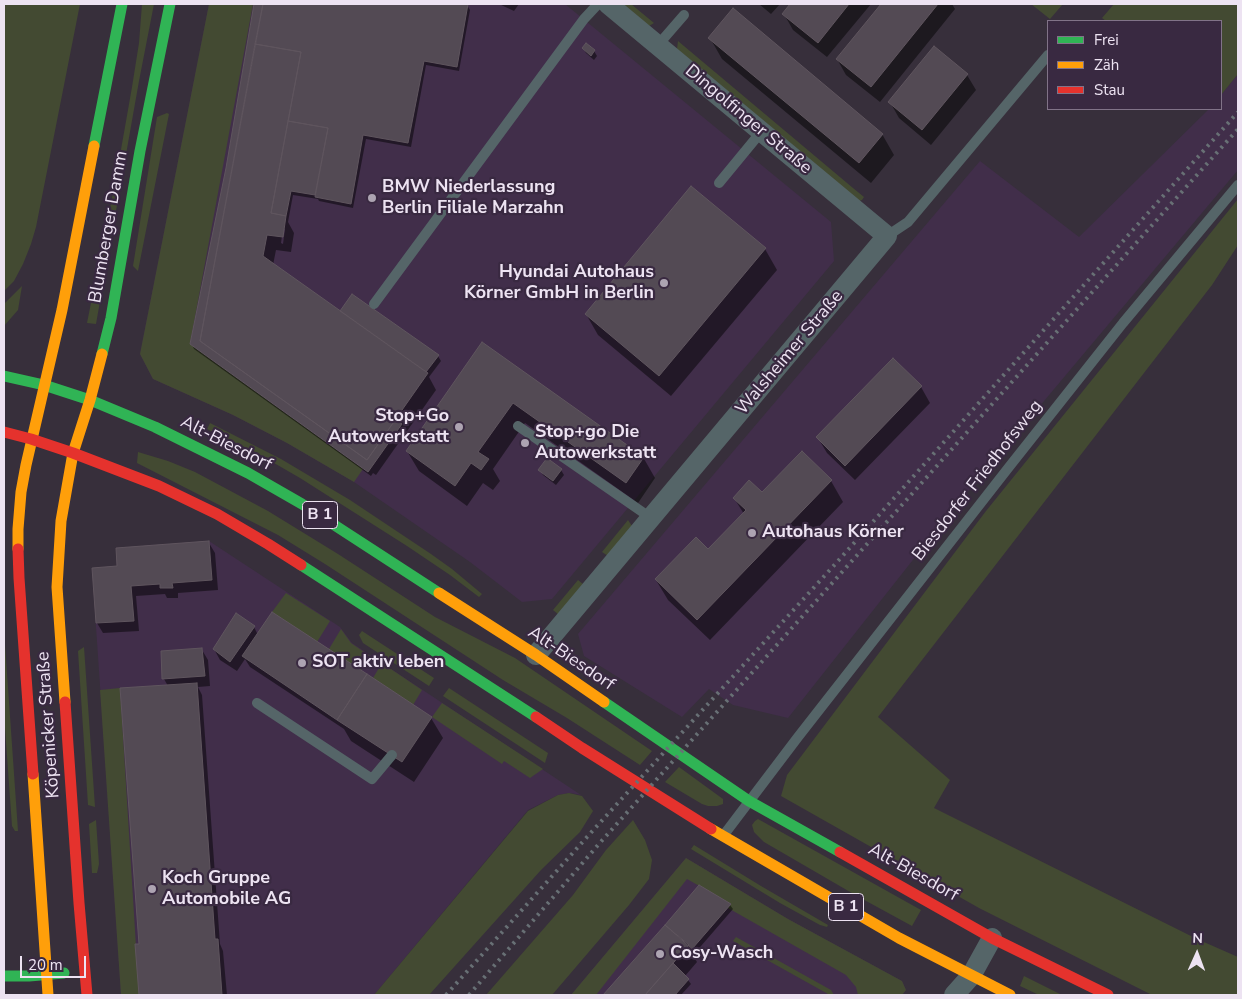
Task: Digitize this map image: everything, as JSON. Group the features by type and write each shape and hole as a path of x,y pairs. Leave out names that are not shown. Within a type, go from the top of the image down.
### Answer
{"main road":[{"name":"Blumberger Damm","path":"44,385 62,310 122,4"},
{"name":"Blumberger Damm","path":"74,453 111,318 140,151 170,4"},
{"name":"Alt-Biesdorf","path":"4,376 44,385 90,400 154,427 248,473 302,504 536,656 749,801 992,938 1108,995"},
{"name":"Köpenicker Straße","path":"44,385 21,492 18,548 48,995"},
{"name":"B 1","path":"4,432 74,453 159,486 225,519 268,544 510,699 582,748 723,837 899,938 1010,995"},
{"name":"Köpenicker Straße","path":"74,453 61,521 57,587 87,995"},
{"path":"4,976 85,972"}],"street":[{"name":"Dingolfinger Straße","path":"608,4 887,236"},
{"name":"Walsheimer Straße","path":"536,656 887,236"},
{"path":"954,995 970,976 992,938"}],"lane":[{"path":"374,304 584,19 598,4"},
{"path":"658,45 684,15"},
{"name":"Walsheimer Straße","path":"887,236 908,222 1047,56"},
{"path":"719,183 761,132"},
{"name":"Biesdorfer Friedhofsweg","path":"723,837 858,660 1123,323 1238,185"},
{"path":"518,426 651,518"},
{"path":"256,703 372,779 392,755"}],"shaded area":[{"path":"209,4 565,4 831,222 834,261 552,599 522,602 470,562 354,482 287,443 233,415 153,379 140,354"},
{"path":"1238,74 1238,170 950,513 788,718 733,705 709,689 682,717 584,656 578,634 980,161 1079,237 1208,110 1222,110 1222,94"},
{"path":"209,541 340,627 352,643 581,795 570,793 558,795 528,810 374,995 121,995 92,568 117,566 116,548"},
{"path":"686,858 788,919 902,981 906,990 902,995 571,995"}],"green space":[{"path":"4,4 80,4 36,227 23,264 14,281 4,291"},
{"path":"142,4 154,4 96,324 87,323 132,87 139,43"},
{"path":"209,4 253,4 190,344 363,469 354,482 287,443 233,415 153,379 140,354"},
{"path":"623,4 631,4 654,23 649,26"},
{"path":"1031,4 1063,4 1050,19"},
{"path":"1114,4 1238,4 1238,74 1222,94 1222,20 1105,20 1102,18"},
{"path":"678,41 864,197 862,200 859,201 677,49"},
{"path":"169,114 138,271 133,266 157,117"},
{"path":"1238,199 1238,245 1212,285 878,717 950,780 934,808 1197,939 1238,957 1238,995 1152,995 979,908 781,796 787,775 986,511"},
{"path":"22,286 18,310 4,326 4,304"},
{"path":"210,423 281,459 350,500 431,554 482,594 479,597 407,546 300,478 255,452 207,429"},
{"path":"138,452 195,472 268,511 435,617 515,658 652,751 640,765 503,680 278,535 137,463"},
{"path":"628,520 632,526 608,556 602,552"},
{"path":"578,580 583,584 559,615 553,610"},
{"path":"286,593 330,621 317,642 272,612"},
{"path":"341,629 351,643 370,656 361,671 329,649"},
{"path":"4,630 18,831 15,831 12,826 4,714"},
{"path":"362,631 434,678 429,686 363,643 359,635"},
{"path":"84,647 95,807 88,805 78,651"},
{"path":"382,663 422,690 413,705 373,678"},
{"path":"120,688 139,995 121,995 100,690"},
{"path":"449,688 548,753 545,763 443,696"},
{"path":"442,703 543,769 530,778 504,761 502,764 432,717"},
{"path":"679,767 723,799 723,804 708,806 702,804 665,782"},
{"path":"569,793 582,796 593,811 580,832 541,870 429,995 374,995 528,811 558,795"},
{"path":"758,819 921,910 912,926 764,842 754,832 752,825"},
{"path":"96,820 99,864 97,873 92,873 89,824"},
{"path":"633,820 645,840 652,860 649,879 629,905 552,995 486,995 573,895 606,850"},
{"path":"694,845 828,925 827,927 780,903 691,849"},
{"path":"686,858 788,919 902,981 906,990 902,995 858,995 856,987 846,975 728,908 731,904 687,879 596,995 571,995"},
{"path":"736,937 831,990 834,995 828,995 733,941"},
{"path":"1024,976 1062,995 1039,995 1020,986"}],"building":[{"path":"254,4 263,4 200,341 367,460 396,419 402,424 368,472 190,344 226,168"},
{"path":"263,4 468,4 457,67 424,61 408,143 363,135 351,204 315,197 328,128 288,121 301,52 255,44"},
{"path":"790,4 849,4 818,43 782,14"},
{"path":"881,4 938,4 871,87 836,59"},
{"path":"733,8 883,134 859,163 708,38"},
{"path":"586,43 595,50 591,56 582,48"},
{"path":"255,44 301,52 271,213 286,216 283,237 267,235 263,256 428,373 367,460 200,341"},
{"path":"934,46 968,74 922,130 888,102"},
{"path":"288,121 328,128 315,195 291,191 286,216 271,213"},
{"path":"691,186 766,248 659,376 585,314"},
{"path":"352,294 439,355 426,372 340,311"},
{"name":"Stop+Go Autowerkstatt","path":"482,342 644,457 626,483 513,403 478,452 489,459 481,470 471,463 455,486 406,451"},
{"path":"893,358 922,386 845,466 816,437"},
{"name":"Autohaus Körner","path":"802,451 832,480 697,620 655,579 696,537 708,549 746,510 733,498 749,480 762,492"},
{"path":"547,458 562,469 553,481 538,470"},
{"path":"209,541 212,580 172,583 173,588 160,588 160,584 131,586 134,621 96,623 92,568 117,566 116,548"},
{"name":"SOT aktiv leben","path":"272,612 367,674 337,720 242,656"},
{"path":"236,613 255,626 230,662 213,649"},
{"path":"202,648 205,676 162,679 161,651"},
{"path":"367,674 432,717 402,762 337,720"},
{"path":"197,683 215,939 218,939 222,995 139,995 135,944 139,944 120,688"},
{"path":"699,885 731,904 692,949 665,925"},
{"name":"Cosy-Wasch","path":"665,925 689,945 645,995 603,995"},
{"path":"673,963 689,979 675,995 645,995"}],"railway":[{"path":"446,995 838,561 1238,112"},
{"path":"469,995 598,845 1238,129"}],"traffic: fast":[{"path":"94,146 122,4"},
{"path":"102,354 111,318 140,151 170,4"},
{"path":"4,376 44,385 90,400 155,427 248,473 302,504 439,593"},
{"path":"301,565 536,717"},
{"path":"604,702 749,801 840,852"},
{"path":"4,976 64,973"}],"traffic: slow":[{"path":"18,549 21,492 26,465 62,310 94,146"},
{"path":"65,702 57,587 61,521 73,453 102,354"},
{"path":"439,593 536,655 604,702"},
{"path":"33,774 48,995"},
{"path":"711,829 899,938 1010,995"}],"traffic: jam":[{"path":"4,432 73,453 159,486 217,514 301,565"},
{"path":"18,549 33,774"},
{"path":"65,702 87,995"},
{"path":"536,717 711,829"},
{"path":"840,852 992,938 1108,995"}],"place":[{"name":"BMW Niederlassung Berlin Filiale Marzahn","path":"372,198"},
{"name":"Hyundai Autohaus Körner GmbH in Berlin","path":"664,283"},
{"name":"Stop+Go Autowerkstatt","path":"459,427"},
{"name":"Stop+go Die Autowerkstatt","path":"525,443"},
{"name":"Autohaus Körner","path":"752,533"},
{"name":"SOT aktiv leben","path":"302,663"},
{"name":"Koch Gruppe Automobile AG","path":"152,889"},
{"name":"Cosy-Wasch","path":"660,954"}]}
